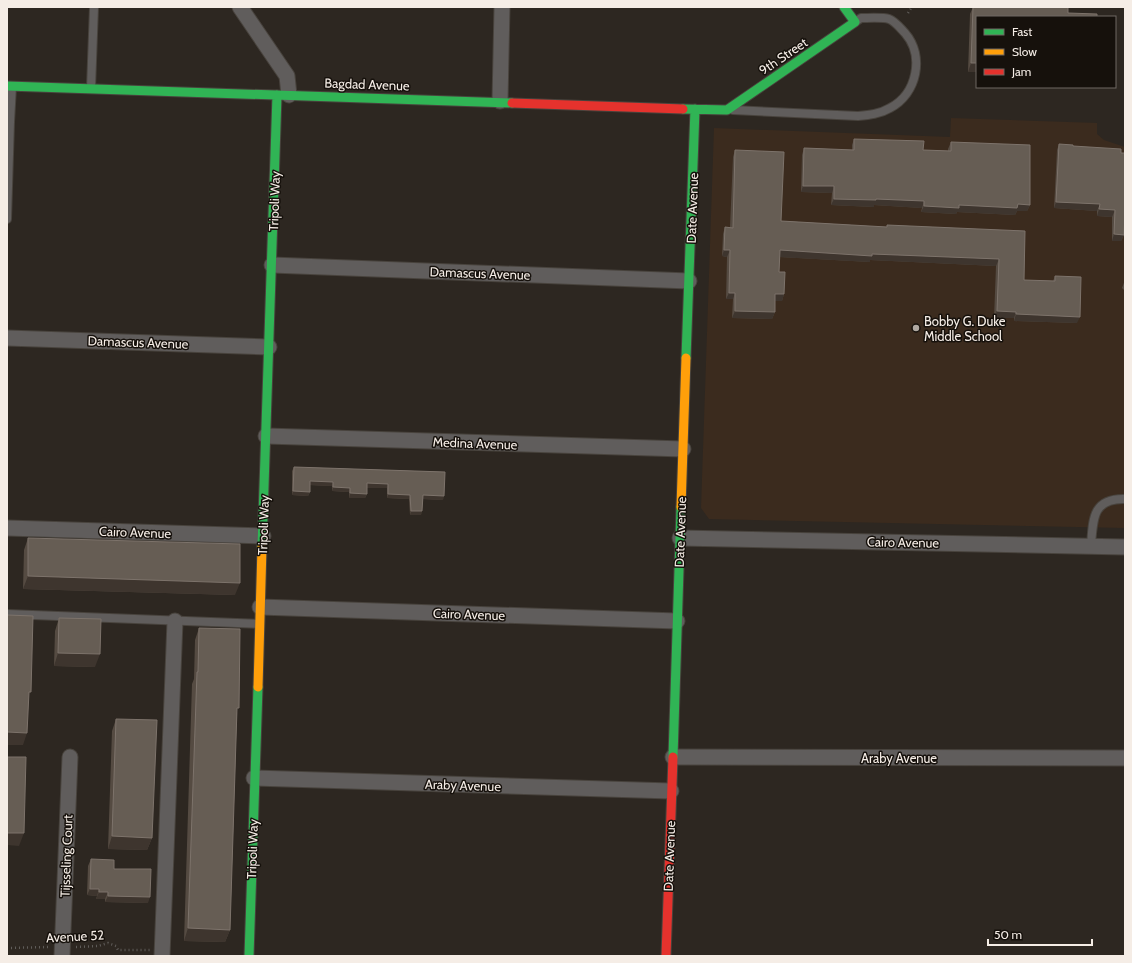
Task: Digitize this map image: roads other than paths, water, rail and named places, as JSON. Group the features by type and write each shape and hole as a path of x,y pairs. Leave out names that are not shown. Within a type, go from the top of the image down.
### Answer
{"street":[{"name":"Tripoli Way","path":"240,7 287,76 283,95 272,265 249,956"},
{"path":"500,102 502,7"},
{"path":"844,7 855,22"},
{"name":"9th Street","path":"727,110 855,22"},
{"name":"Bagdad Avenue","path":"10,86 727,110"},
{"name":"Date Avenue","path":"666,956 695,108"},
{"name":"Damascus Avenue","path":"272,265 689,281"},
{"name":"Damascus Avenue","path":"7,338 269,346"},
{"name":"Medina Avenue","path":"266,436 683,449"},
{"name":"Cairo Avenue","path":"7,528 263,536"},
{"name":"Cairo Avenue","path":"680,538 1125,547"},
{"name":"Cairo Avenue","path":"260,607 677,621"},
{"path":"162,953 175,621"},
{"name":"Tijsseling Court","path":"62,951 70,757"},
{"name":"Araby Avenue","path":"673,757 1125,758"},
{"name":"Araby Avenue","path":"254,778 671,791"}],"lane":[{"path":"91,88 94,7"},
{"path":"727,110 858,116 874,114 890,108 908,93 913,82 916,73 913,45 902,30 889,19 861,18 855,22"},
{"path":"7,219 10,86"},
{"path":"1091,546 1093,519 1102,504 1114,499 1125,499"},
{"path":"7,614 260,624"}],"place":[{"name":"Bobby G. Duke Middle School","path":"916,328"}]}
